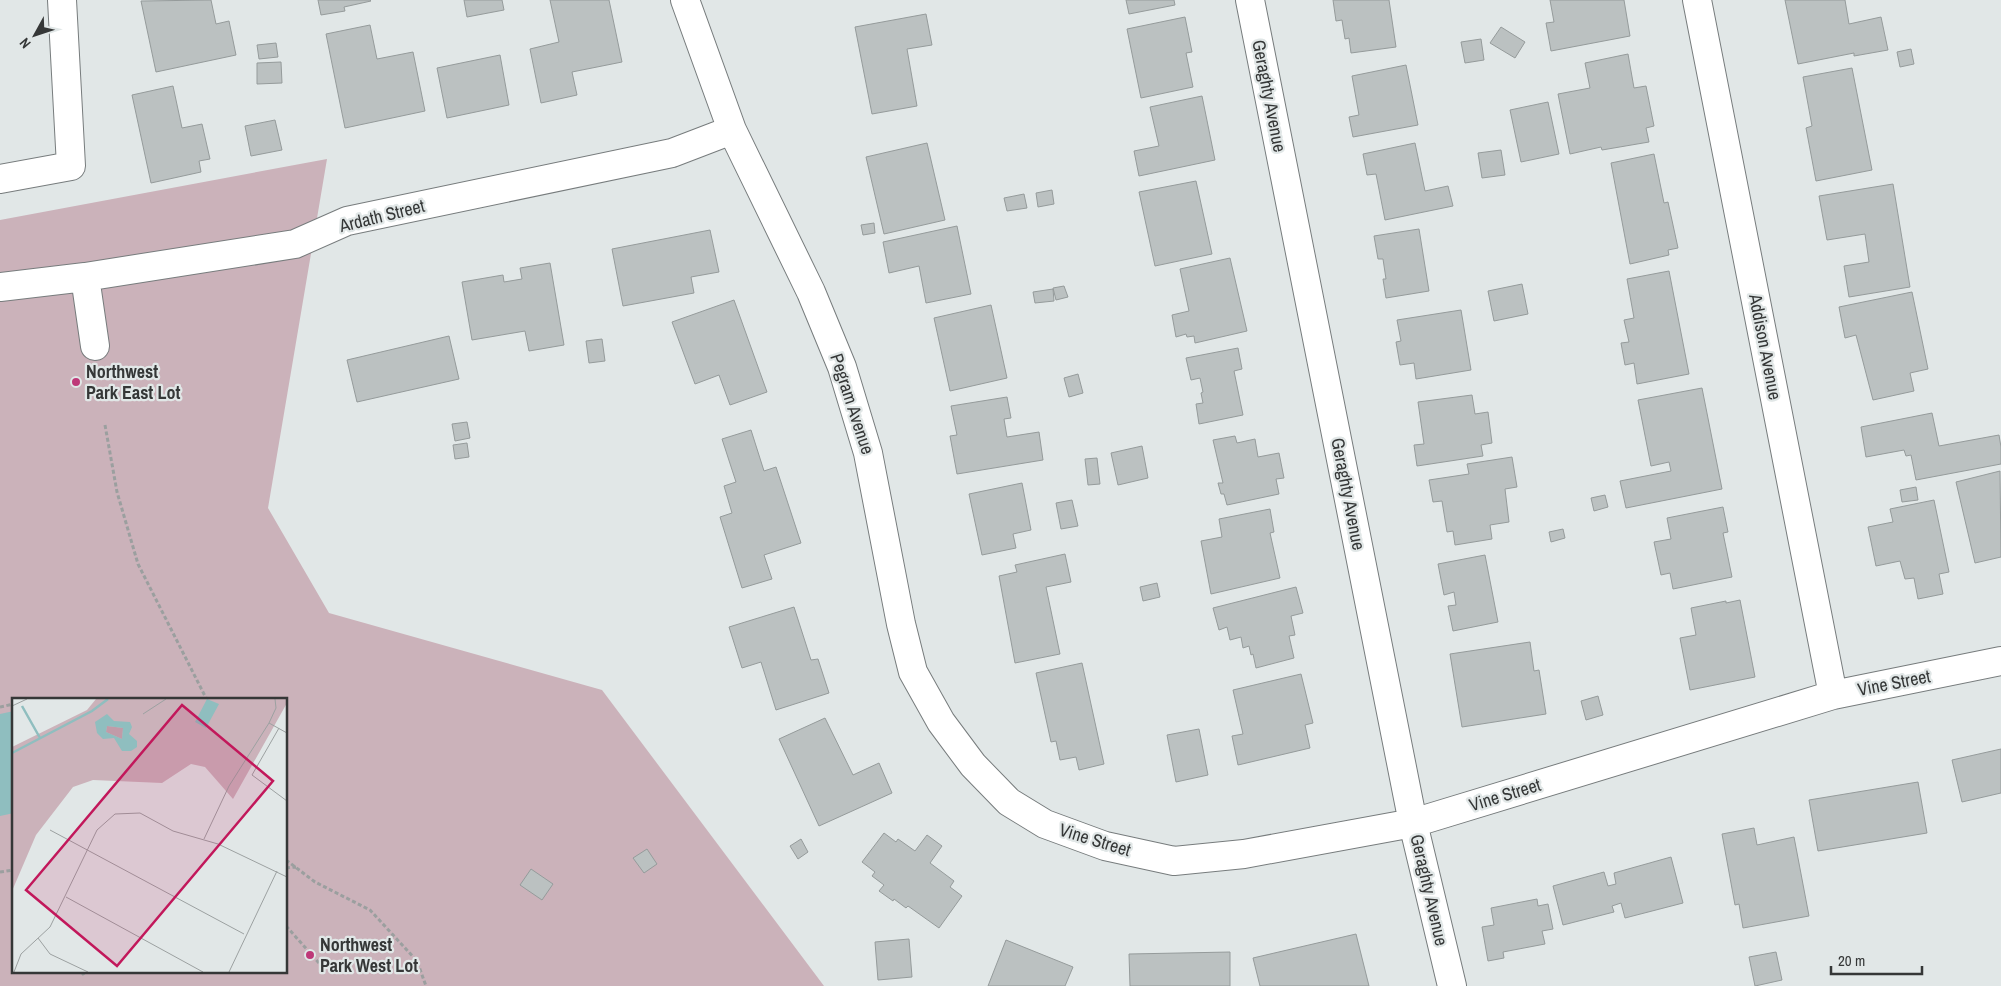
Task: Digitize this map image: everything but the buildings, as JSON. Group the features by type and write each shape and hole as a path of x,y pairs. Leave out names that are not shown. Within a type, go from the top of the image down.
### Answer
{"street":[{"path":"0,179 71,166 62,0"},
{"name":"Pegram Avenue","path":"685,0 732,130 811,292 842,367 868,453 901,624 913,672 941,722 973,764 1009,802"},
{"name":"Geraghty Avenue","path":"1250,0 1413,823 1452,986"},
{"name":"Addison Avenue","path":"1697,0 1833,695"},
{"name":"Ardath Street","path":"0,288 85,277 295,244 347,221 672,153 732,130"},
{"path":"85,277 95,346"},
{"name":"Vine Street","path":"1009,802 1045,824 1105,846 1174,861 1244,854 1413,823 1833,695 2001,662"}],"path":[{"path":"105,425 117,492 138,564 206,698"},
{"path":"288,861 315,882 370,910 417,961 426,986"},
{"path":"288,868 296,867"},
{"path":"288,928 320,964"}],"shaded area":[{"path":"327,159 268,508 329,613 602,690 824,986 0,986 0,220"}],"water":[{"path":"12,711 12,813 0,816 0,714"}],"place":[{"name":"Northwest Park East Lot","path":"76,382"},
{"name":"Northwest Park West Lot","path":"310,955"}]}
